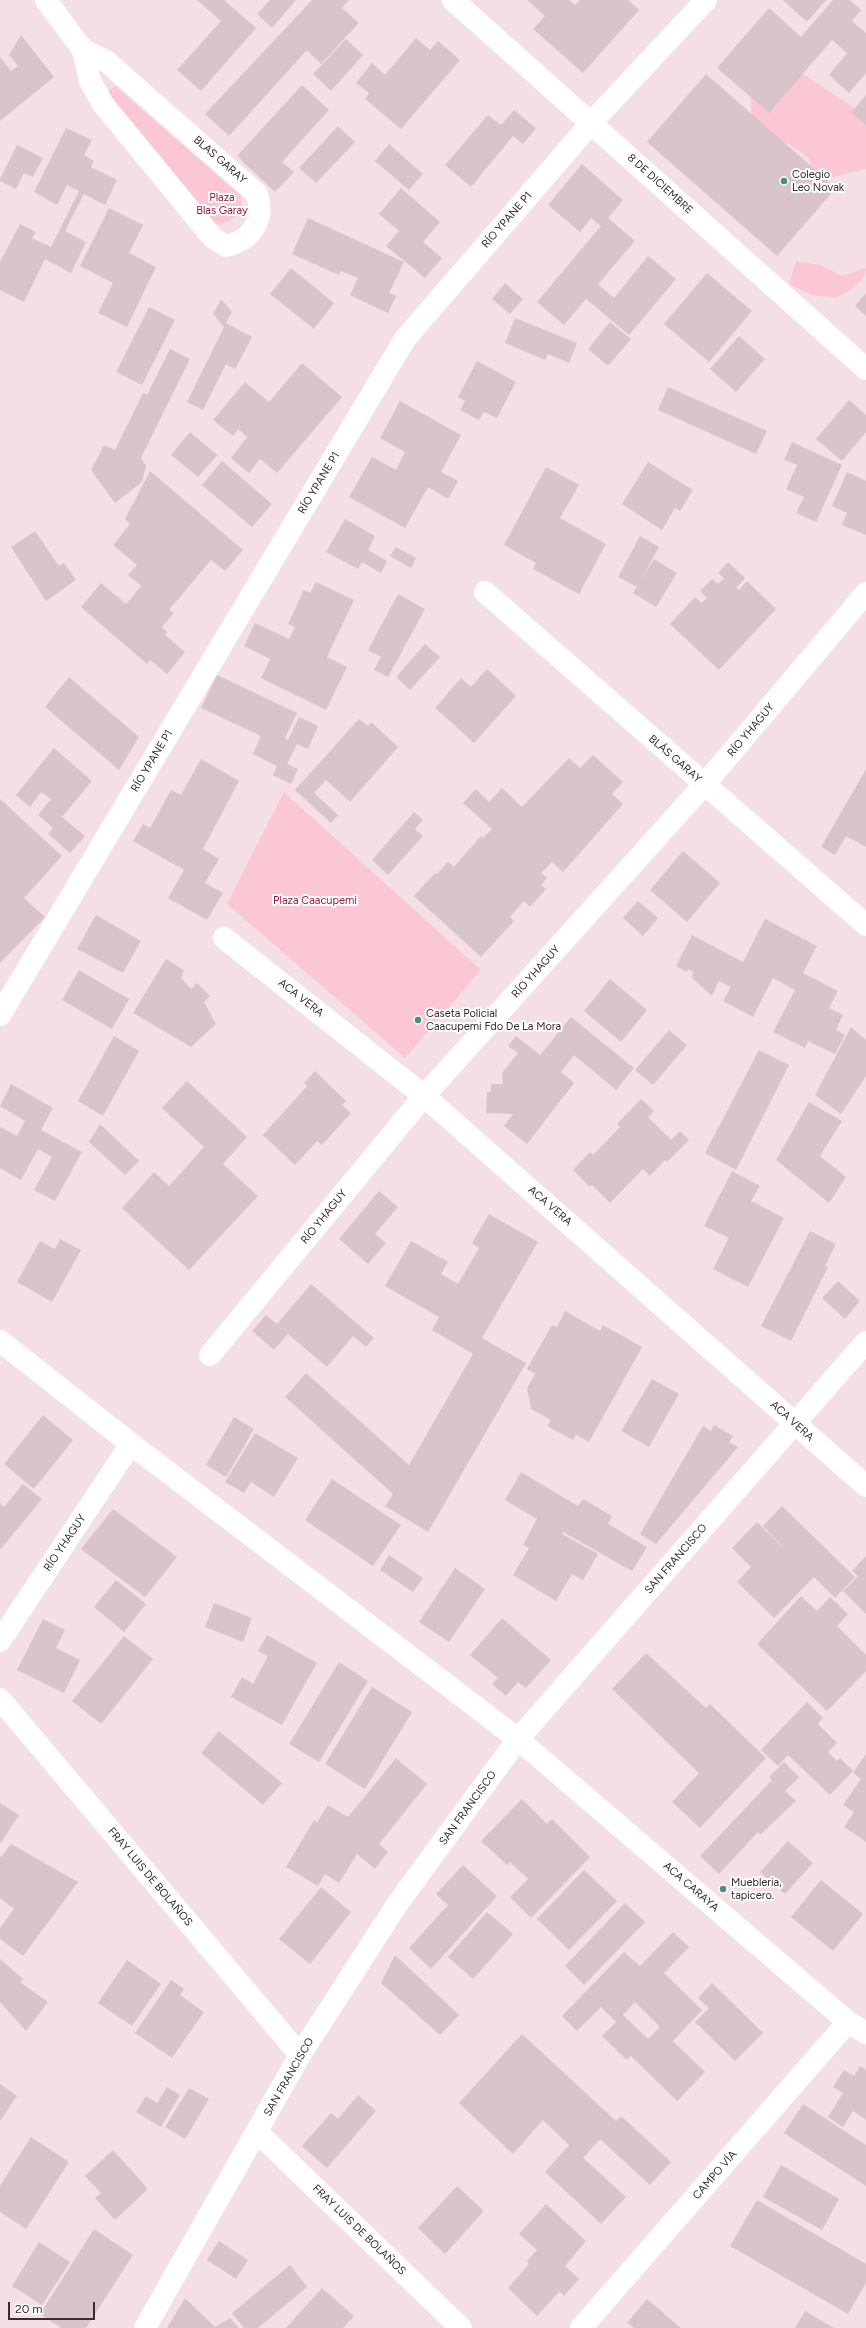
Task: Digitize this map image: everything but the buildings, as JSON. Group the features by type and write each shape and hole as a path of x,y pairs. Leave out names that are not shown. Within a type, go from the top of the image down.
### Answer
{"street":[{"path":"46,0 83,50"},
{"name":"8 DE DICIEMBRE","path":"453,0 592,122 866,369"},
{"name":"RÍO YPANE P1","path":"0,1015 404,339 592,122 706,0"},
{"name":"BLAS GARAY","path":"83,50 106,61 257,194 260,203 259,217 249,236 237,244 226,246 213,238 103,104 90,81 83,50"},
{"name":"BLÁS GARAY","path":"485,592 866,925"},
{"name":"RÍO YHAGUY","path":"210,1355 424,1096 704,784 866,593"},
{"name":"ACA VERA","path":"224,938 424,1096 866,1486"},
{"name":"ACA CARAYA","path":"0,1340 131,1444 518,1739 857,2028"},
{"name":"SAN FRANCISCO","path":"145,2328 300,2055 398,1903 518,1739 866,1342"},
{"name":"RÍO YHAGUY","path":"0,1641 131,1444"},
{"name":"FRAY LUIS DE BOLAÑOS","path":"0,1699 300,2055"},
{"name":"CAMPO VÍA","path":"581,2328 857,2028"},
{"name":"FRAY LUIS DE BOLAÑOS","path":"257,2132 461,2328"}],"green space":[{"path":"785,62 854,108 866,109 866,169 817,181 809,158 789,144 765,139 751,117 751,92"},
{"name":"Plaza Blas Garay","path":"115,86 240,195 242,201 241,207 236,216 226,222 215,224 106,93"},
{"path":"796,261 820,265 842,276 866,268 863,278 851,289 837,298 811,295 789,284"},
{"name":"Plaza Caacupemi","path":"284,792 481,970 405,1058 227,904"}],"place":[{"name":"Colegio Leo Novak","path":"784,181"},
{"name":"Caseta Policial Caacupemi Fdo De La Mora","path":"418,1020"},
{"name":"Muebleria, tapicero.","path":"723,1889"}]}
